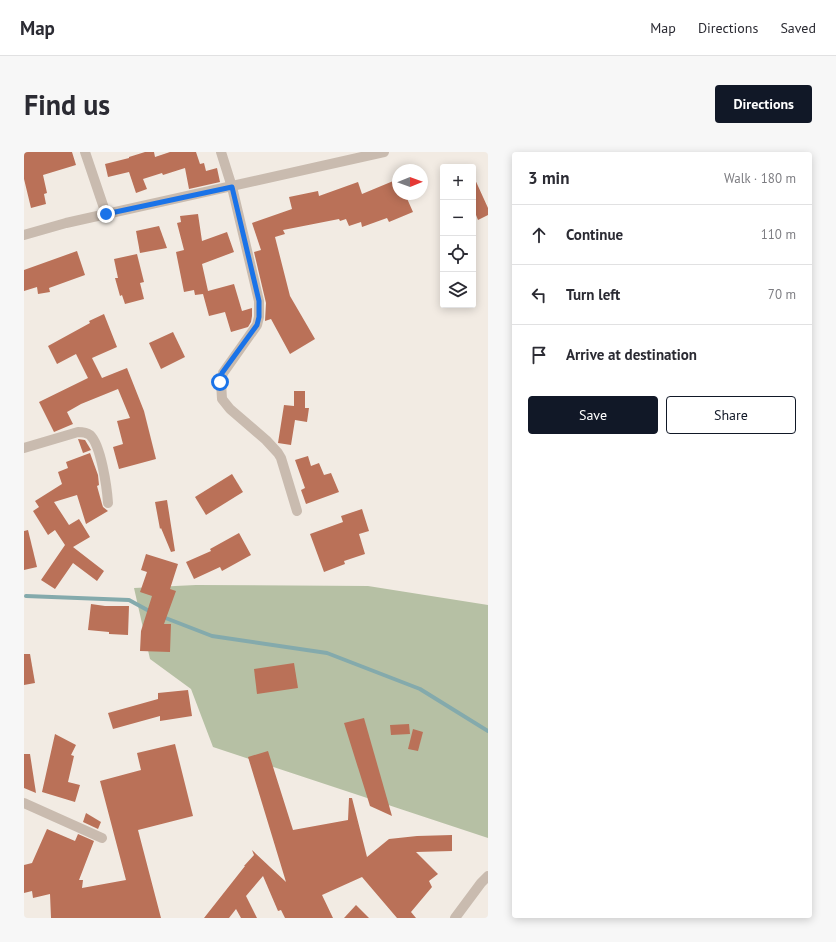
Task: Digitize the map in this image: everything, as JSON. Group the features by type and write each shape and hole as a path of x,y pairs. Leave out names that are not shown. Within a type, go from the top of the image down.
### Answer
{"street":[{"path":"85,152 106,214"},
{"path":"221,152 232,187 259,301 257,325 222,373 220,382 222,399 230,409 266,440 281,458 297,512"},
{"path":"24,235 66,223 384,152"},
{"path":"24,448 78,432 85,432 90,435 95,442 103,472 108,503"},
{"path":"24,803 102,838"},
{"path":"455,918 488,876"}],"green space":[{"path":"196,585 368,586 488,605 488,838 213,747 191,689 150,659 134,588"}],"building":[{"path":"24,152 72,152 76,165 43,175 47,193 44,194 46,204 31,208 24,179"},
{"path":"145,152 154,152 155,157 170,152 196,152 200,164 204,163 206,171 217,168 220,182 189,189 185,168 143,179 147,189 136,193 129,172 108,177 105,164"},
{"path":"358,182 362,194 392,182 392,200 408,200 413,212 389,222 387,218 362,227 361,222 349,226 346,219 340,221 339,219 283,230 285,234 275,237 290,296 315,339 290,354 271,319 265,321 266,303 254,252 261,250 252,223 292,209 289,197 318,191 319,196"},
{"path":"476,182 488,208 488,215 478,220 476,215"},
{"path":"198,214 202,241 227,232 234,252 202,264 208,291 234,284 242,311 252,308 251,322 248,327 231,332 225,312 209,316 203,294 195,295 194,290 184,292 176,252 184,250 177,223 181,222 180,216"},
{"path":"159,226 167,248 140,253 136,231"},
{"path":"77,251 85,275 49,288 50,292 38,294 37,287 24,291 24,270"},
{"path":"137,254 144,282 140,283 144,299 125,304 122,295 120,296 115,278 118,278 114,259"},
{"path":"104,314 117,347 92,358 102,378 127,368 144,411 156,459 119,469 113,447 123,444 117,421 130,418 118,389 81,404 67,412 73,424 54,432 39,402 88,378 76,354 57,364 48,346 90,323 89,321"},
{"path":"173,332 185,357 161,369 149,343"},
{"path":"294,391 305,391 305,408 309,408 307,422 295,420 291,445 278,443 284,405 294,406"},
{"path":"78,439 85,440 91,450 83,453"},
{"path":"90,453 98,475 99,485 97,486 102,504 108,511 86,524 77,495 54,502 69,525 79,519 90,537 73,547 104,571 97,581 73,563 55,589 41,580 65,545 55,530 48,535 33,511 39,507 35,501 62,484 58,472 68,468 66,462"},
{"path":"308,456 311,466 319,463 324,475 331,473 339,492 306,504 301,490 305,488 295,460"},
{"path":"232,474 243,492 206,515 195,497"},
{"path":"167,500 175,551 171,552 161,528 160,529 155,502"},
{"path":"362,509 369,531 359,534 365,554 344,561 345,564 324,572 310,534 343,522 341,516"},
{"path":"28,530 37,567 24,570 24,531"},
{"path":"239,533 251,555 222,571 220,567 194,579 186,562 211,551 210,549"},
{"path":"146,554 178,564 170,589 176,591 164,624 171,624 170,652 140,651 141,631 152,596 140,592 147,572 141,570"},
{"path":"91,604 105,606 129,606 128,635 109,634 109,632 88,630"},
{"path":"24,654 30,654 35,683 24,685"},
{"path":"294,663 298,688 257,694 254,669"},
{"path":"188,690 192,716 160,721 160,716 113,729 108,713 158,699 158,693"},
{"path":"364,718 392,816 370,806 344,723"},
{"path":"409,724 410,734 391,735 390,725"},
{"path":"413,729 423,732 418,751 408,749"},
{"path":"55,734 76,745 71,755 74,756 68,782 80,785 75,802 42,792"},
{"path":"175,744 193,816 138,830 161,918 51,918 50,894 33,898 32,891 24,893 24,865 32,863 47,829 75,841 78,834 94,841 79,880 83,880 82,888 126,880 100,781 141,770 137,753"},
{"path":"268,751 293,830 348,820 349,798 352,798 367,857 389,839 417,836 452,835 452,851 416,852 438,874 429,881 432,887 411,912 416,918 397,918 362,877 322,895 333,918 285,918 281,910 278,911 263,876 246,896 257,918 241,918 236,909 229,918 204,918 254,855 252,850 286,882 248,757"},
{"path":"24,754 30,754 36,793 24,788"},
{"path":"86,813 101,822 98,829 83,822"},
{"path":"356,905 369,918 344,918"}],"waterway":[{"path":"26,596 129,600 151,612"},
{"path":"163,617 212,636 327,653 420,689 488,731"}],"route":[{"path":"106,214 232,187 252,277 259,301 259,317 254,330 222,373 220,382"}]}
